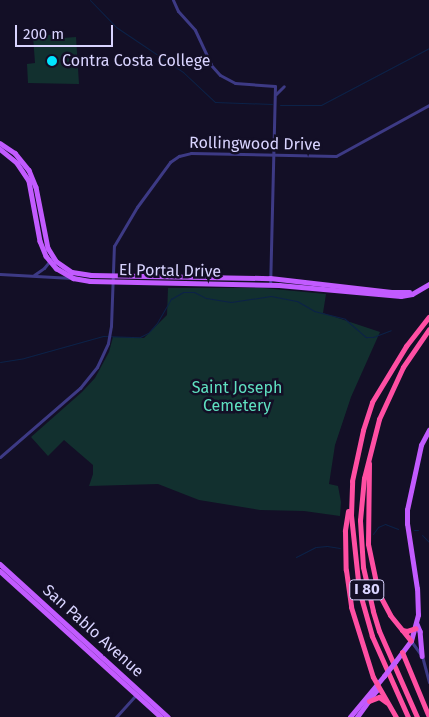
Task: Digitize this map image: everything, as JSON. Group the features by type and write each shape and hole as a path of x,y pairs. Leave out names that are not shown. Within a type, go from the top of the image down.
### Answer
{"highway":[{"name":"I 80","path":"408,717 372,636 359,590 351,515 352,481 362,430 372,402 406,346 429,317"},
{"name":"I 80","path":"418,717 379,631 367,588 360,520 364,478 369,455 387,399 403,367 429,329"},
{"path":"369,455 370,552 378,592 384,606 411,641"},
{"path":"352,481 346,531 348,592 362,646 377,684 396,717"},
{"path":"402,630 407,631 416,626"},
{"path":"402,652 429,717"},
{"path":"369,701 379,697 383,698 392,710"}],"main road":[{"path":"0,143 20,159 34,180 45,241 53,257"},
{"path":"0,149 17,163 29,181 40,241 49,262"},
{"name":"El Portal Drive","path":"53,257 66,269 78,274 270,278 391,292 411,292 429,284"},
{"name":"El Portal Drive","path":"49,262 72,278 112,282 270,285 401,296 412,294 420,288"},
{"path":"350,717 411,641 416,626 417,589 407,510 421,445 429,430"},
{"name":"San Pablo Avenue","path":"0,564 138,693 161,717"},
{"name":"San Pablo Avenue","path":"0,571 138,693 168,717"},
{"path":"416,626 420,630 422,656"},
{"path":"357,717 376,691 377,684"}],"street":[{"path":"173,0 178,11 195,30 211,65 220,75 235,83 275,86 270,285"},
{"path":"275,97 284,86"},
{"name":"Rollingwood Drive","path":"111,276 112,252 116,242 137,207 170,162 178,156 191,153 336,156 429,105"},
{"path":"33,275 53,257"},
{"path":"0,274 72,278"},
{"path":"0,457 84,384 97,367 108,343 110,332 111,276"},
{"path":"411,641 422,656 429,682"},
{"path":"116,717 138,693"}],"green space":[{"path":"62,34 63,38 76,37 79,84 28,83 27,64 35,63 33,36"},
{"name":"Saint Joseph Cemetery","path":"168,288 263,288 326,294 323,313 380,332 351,397 335,445 329,484 338,486 341,502 340,516 304,511 260,510 199,500 158,484 89,486 93,474 93,465 64,440 48,456 31,437 95,378 109,352 113,337 144,338 167,315"}],"waterway":[{"path":"90,0 116,27 183,72 215,102 272,104"},
{"path":"280,105 321,105 429,48"},
{"path":"0,362 24,358 103,336 140,337 148,333 157,323 171,299 183,292 194,292 206,298 231,302 271,296 297,301 314,311 345,319 366,337 373,337 391,330"},
{"path":"373,534 378,527 385,524 398,529"},
{"path":"422,535 429,542"},
{"path":"296,557 316,547 340,548"}],"place":[{"name":"Contra Costa College","path":"52,61"}]}
